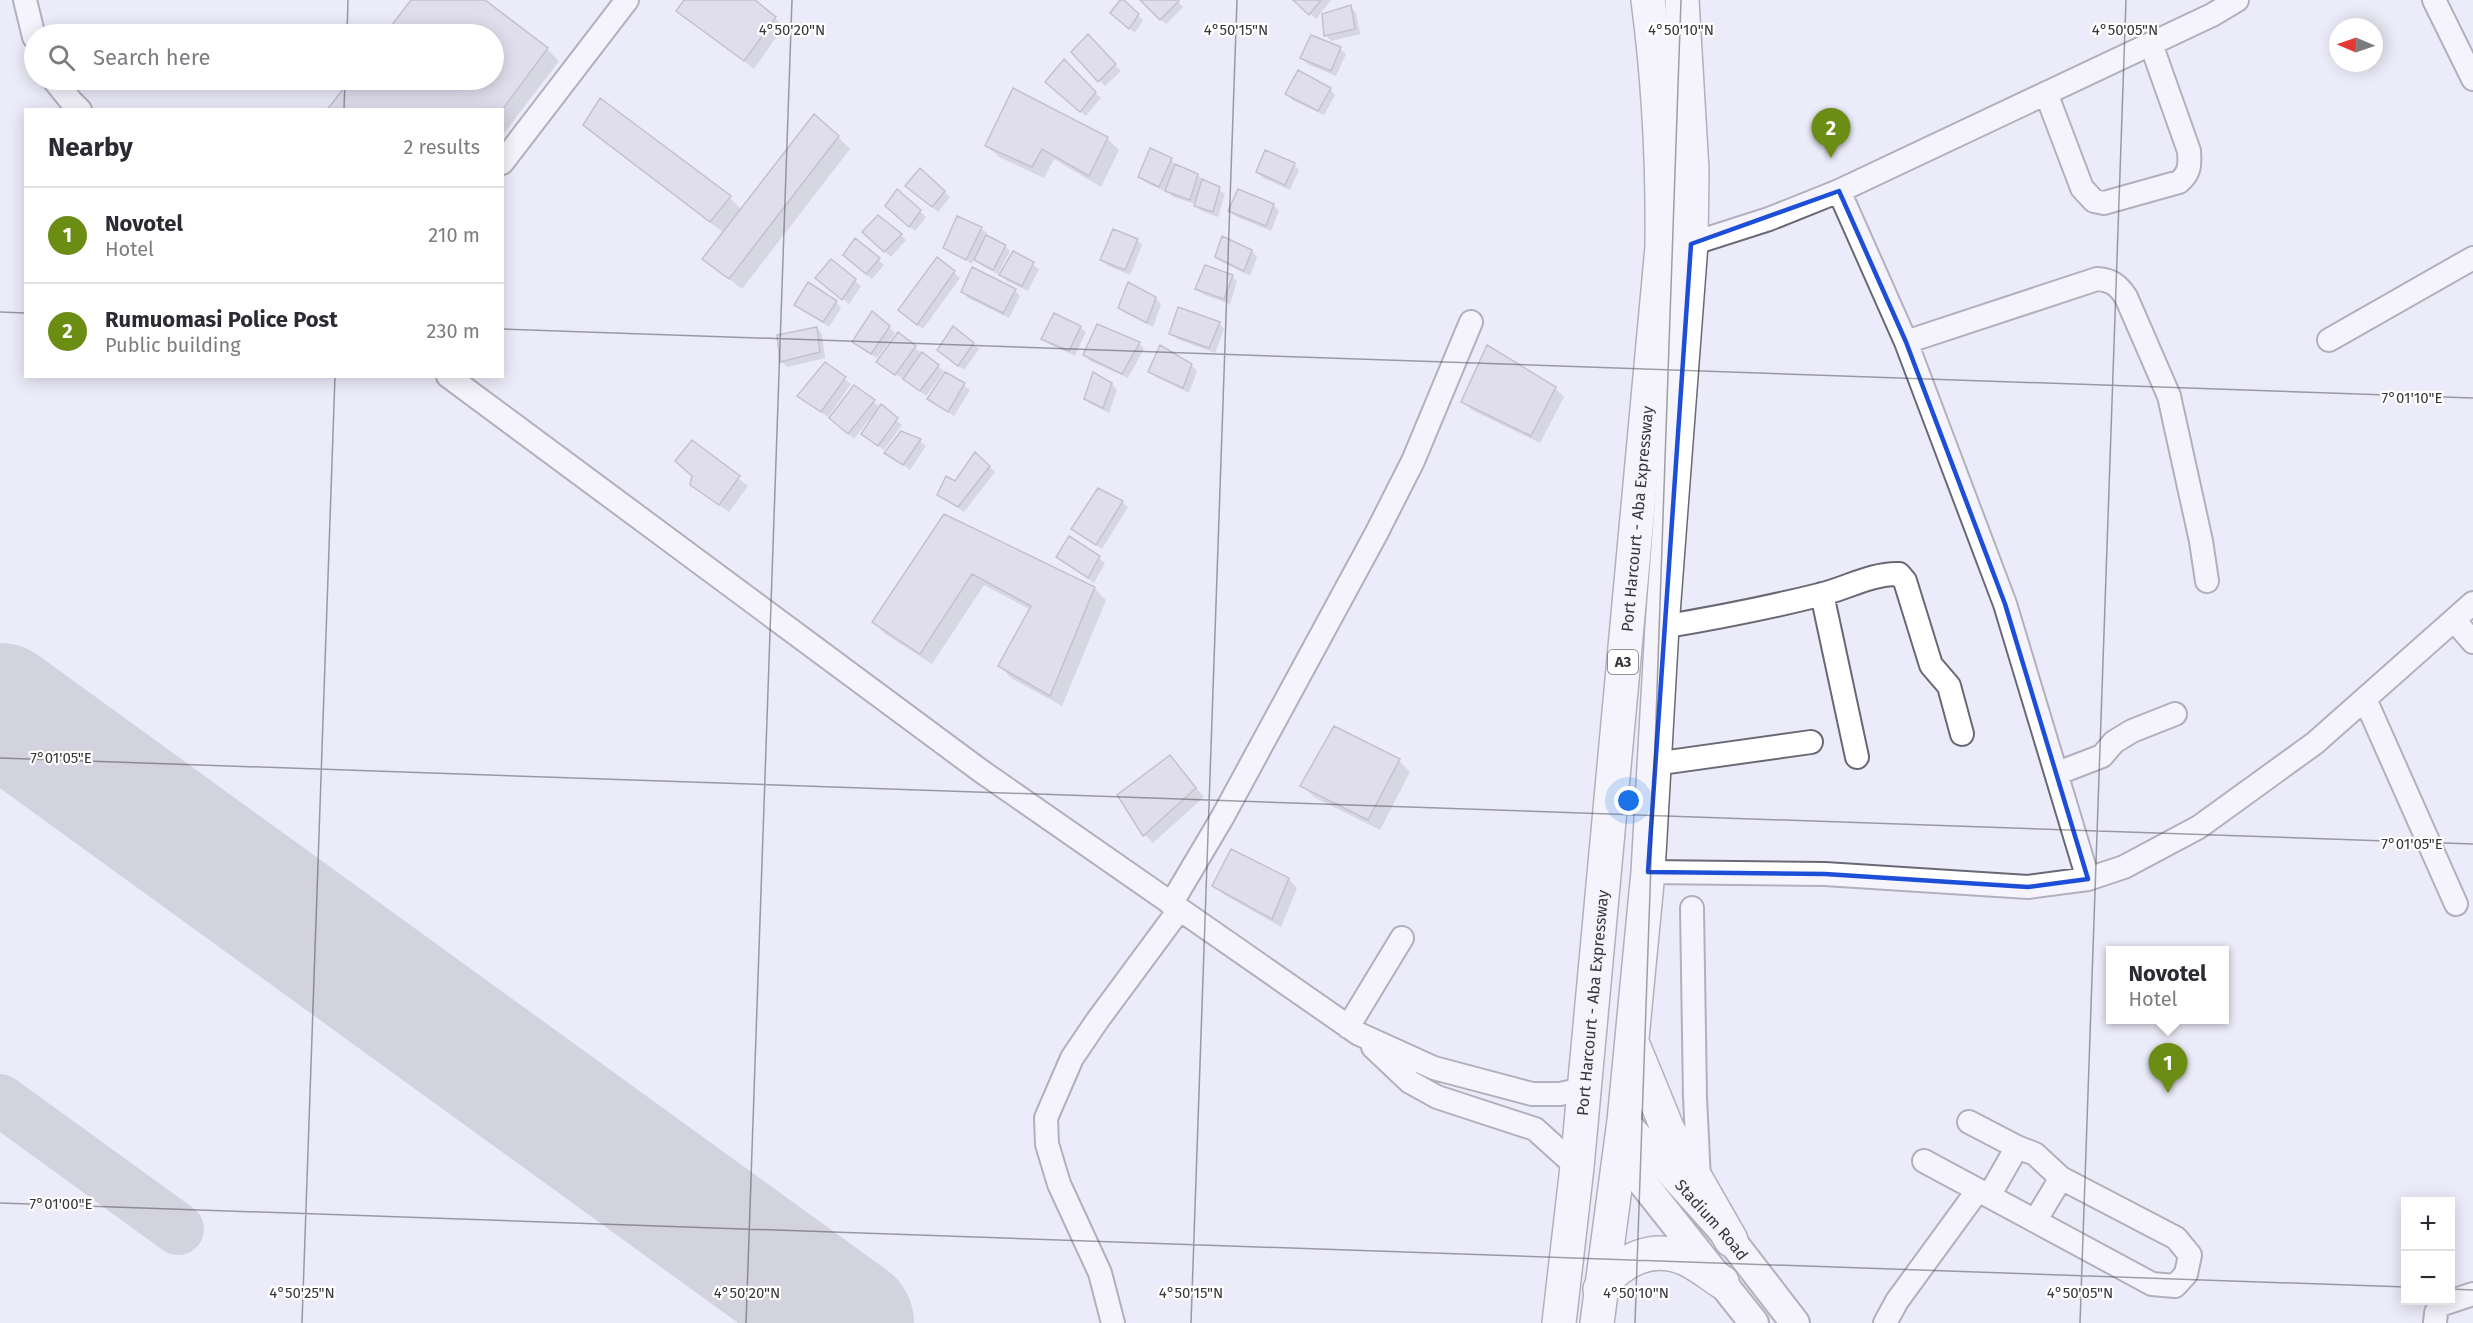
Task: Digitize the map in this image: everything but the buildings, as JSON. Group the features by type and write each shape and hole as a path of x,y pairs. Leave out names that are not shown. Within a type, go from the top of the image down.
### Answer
{"highway":[{"name":"Port Harcourt - Aba Expressway","path":"1559,1323 1577,1167 1662,247 1663,175 1660,99 1648,0"},
{"name":"Port Harcourt - Aba Expressway","path":"1597,1323 1624,1121 1648,872 1662,627 1691,244 1692,170 1682,0"},
{"path":"1631,1039 1668,1130 1731,1240"},
{"path":"1600,1289 1608,1277 1622,1266 1637,1257 1655,1252 1687,1259 1722,1282"}],"main road":[{"name":"Stadium Road","path":"1624,1121 1731,1240 1795,1323"},
{"name":"Stadium Road","path":"1619,1153 1754,1323"}],"street":[{"path":"25,0 31,24"},
{"path":"504,161 627,0"},
{"path":"1691,244 1770,219 1839,191 2151,44 2212,7 2237,0"},
{"path":"2434,0 2473,79"},
{"path":"2046,93 2082,188 2094,201 2103,203 2180,183 2191,166 2189,151 2151,44"},
{"path":"63,90 78,108"},
{"path":"1839,191 1906,342 2005,604 2058,773 2088,879"},
{"path":"2330,340 2473,258"},
{"path":"1906,342 2097,279 2109,280 2119,286 2126,297 2169,396 2201,541 2207,581"},
{"path":"1113,1323 1100,1273 1059,1184 1047,1144 1046,1118 1072,1058 1175,907 1381,523 1413,461 1471,322"},
{"path":"451,378 826,658 1175,907 1354,1030 1410,1082 1437,1097 1535,1129 1577,1167"},
{"path":"1662,627 1746,612 1822,594 1884,575 1899,574 1905,581 1930,665 1949,686 1962,734"},
{"path":"1822,594 1857,757"},
{"path":"1648,872 1825,874 2028,887 2088,879 2124,867 2199,828 2315,743 2473,603"},
{"path":"2454,620 2473,642"},
{"path":"2365,699 2456,904"},
{"path":"2058,773 2102,756 2114,742 2132,731 2175,714"},
{"path":"1654,764 1811,742"},
{"path":"1692,908 1699,1184"},
{"path":"1354,1030 1402,938"},
{"path":"1354,1030 1434,1068 1532,1094 1560,1094 1583,1089"},
{"path":"1924,1161 2152,1284 2175,1286 2186,1274 2190,1255 2176,1238 2061,1178 2035,1154 1969,1122"},
{"path":"1885,1323 1898,1301 1984,1193 2017,1147"},
{"path":"2035,1221 2061,1178"},
{"path":"2435,1323 2440,1305 2473,1294"}],"highlighted area":[{"path":"1839,191 1906,342 2005,604 2088,879 2028,887 1825,874 1648,872 1691,244"}],"taxiway":[{"path":"0,1100 178,1229"}],"runway":[{"path":"0,708 849,1323"}],"place":[{"name":"Rumuomasi Police Post","path":"1831,158"},
{"name":"Novotel","path":"2168,1093"}]}
